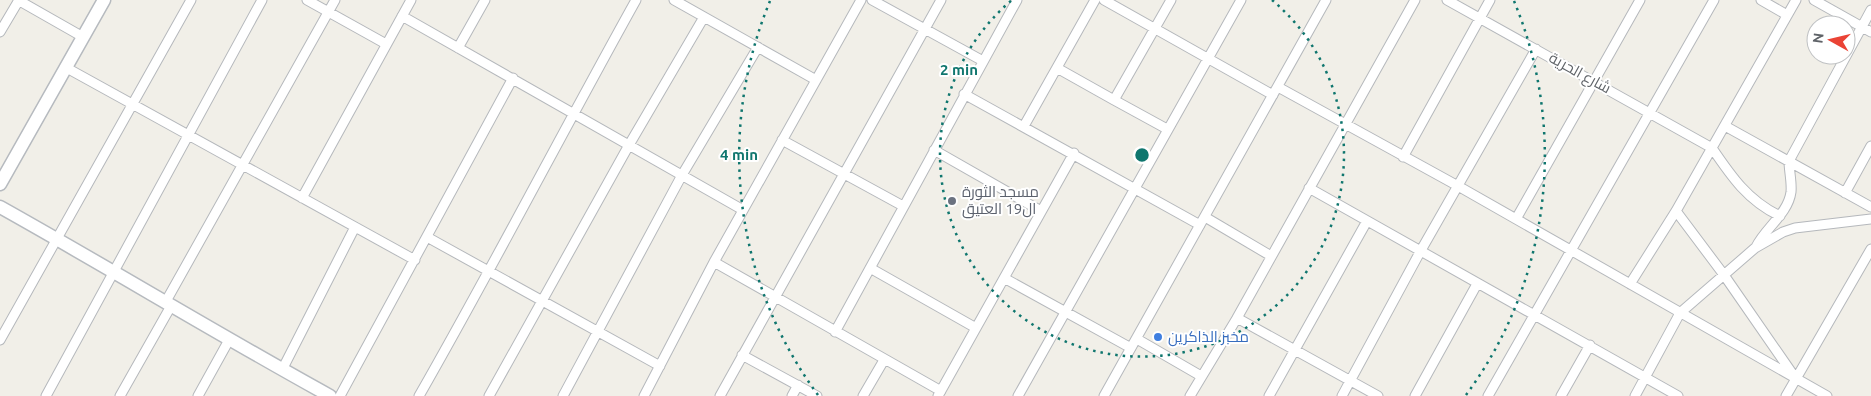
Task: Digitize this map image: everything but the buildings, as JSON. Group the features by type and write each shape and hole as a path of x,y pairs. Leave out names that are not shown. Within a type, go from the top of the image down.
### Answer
{"street":[{"path":"0,32 18,0 83,37"},
{"path":"0,182 104,0"},
{"path":"0,340 191,0"},
{"path":"46,396 113,270 262,0"},
{"path":"307,0 386,44"},
{"path":"120,396 243,166 335,0"},
{"path":"302,198 411,0"},
{"path":"458,48 485,0"},
{"path":"420,396 490,272 573,113 636,0"},
{"path":"674,0 816,80"},
{"path":"648,395 660,366 714,262 861,0"},
{"path":"872,0 983,61"},
{"path":"720,396 941,0"},
{"path":"835,332 1017,0"},
{"path":"1024,126 1095,0"},
{"path":"1104,0 1207,59 1344,124 1458,186 1828,396"},
{"path":"1114,100 1171,0"},
{"path":"1018,396 1240,0"},
{"path":"1104,396 1326,0"},
{"path":"1190,396 1237,318 1415,0"},
{"name":"شارع الحرية","path":"1447,0 1712,148"},
{"path":"1404,157 1490,0"},
{"path":"1516,219 1640,0"},
{"path":"1488,396 1570,250 1651,114 1714,0"},
{"path":"1761,0 1787,15"},
{"path":"1630,284 1676,211 1796,0"},
{"path":"1814,0 1871,32"},
{"path":"1755,248 1766,230 1780,216 1791,194 1789,161 1871,10"},
{"path":"402,16 743,210"},
{"path":"489,396 629,145 704,17"},
{"path":"563,396 682,175 758,47"},
{"path":"1342,396 1420,252 1536,49"},
{"path":"65,68 415,260"},
{"path":"1056,68 1167,129"},
{"path":"340,396 513,78"},
{"path":"964,94 1134,187 1271,256"},
{"path":"1725,126 1871,207"},
{"path":"782,140 904,206"},
{"path":"1846,193 1871,146"},
{"path":"1712,148 1730,174 1753,201 1780,216"},
{"path":"934,150 1041,211"},
{"path":"714,262 939,394 1074,153"},
{"path":"1309,188 1678,396"},
{"path":"0,207 113,270 168,305 229,340 330,396"},
{"path":"1676,211 1724,275 1796,378"},
{"path":"1635,396 1680,313 1755,248 1783,232 1795,228 1871,219"},
{"path":"1268,396 1367,221"},
{"path":"282,370 355,227"},
{"path":"426,237 660,366"},
{"path":"1786,396 1871,249"},
{"path":"870,268 976,328"},
{"path":"1004,278 1131,348"},
{"path":"1415,396 1477,284"},
{"path":"1237,318 1378,396"},
{"path":"1137,338 1201,376"},
{"path":"198,396 229,340"},
{"path":"1561,396 1590,345"},
{"path":"742,355 817,396"},
{"path":"863,396 884,360"},
{"path":"792,396 798,385"}],"place":[{"name":"مسجد الثورة ال19 العتيق","path":"952,201"},
{"name":"مخبز الذاكرين","path":"1158,337"}]}
